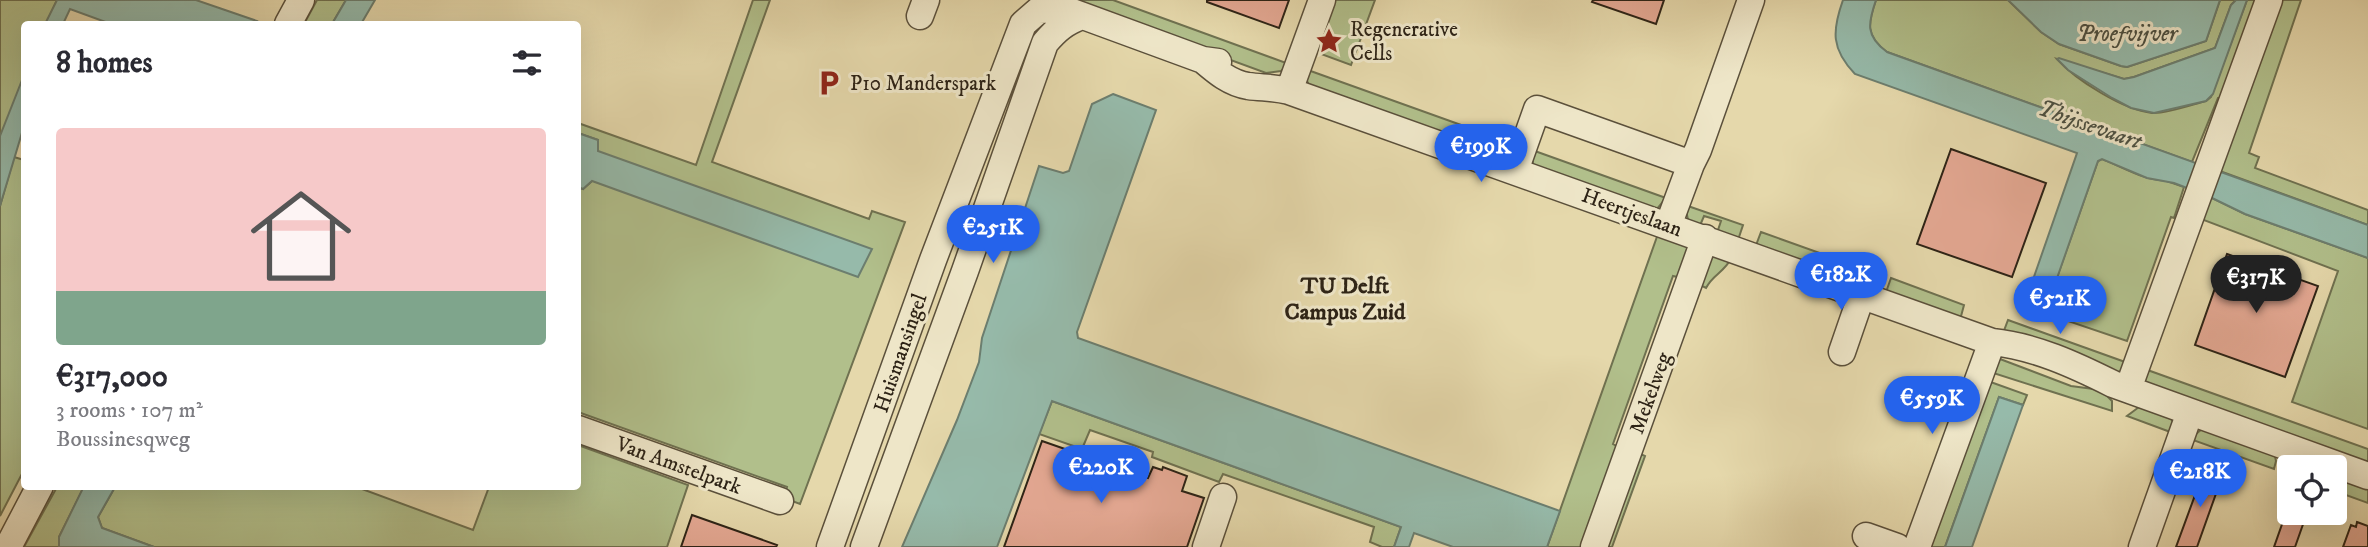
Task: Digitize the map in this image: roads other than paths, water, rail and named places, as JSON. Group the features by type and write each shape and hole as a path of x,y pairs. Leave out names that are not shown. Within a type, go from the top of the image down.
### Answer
{"street":[{"path":"290,21 301,0"},
{"path":"1280,89 1322,0"},
{"path":"1668,226 1751,0"},
{"path":"2120,387 2192,211 2269,0"},
{"path":"1035,5 1045,43"},
{"name":"Heertjeslaan","path":"1035,5 1064,9 1203,60 1228,64 1251,72 1280,89 1992,342 2015,344 2082,369 2120,387 2368,476"},
{"name":"Huismansingel","path":"830,547 937,247 1018,32 1035,5"},
{"path":"1045,43 1055,30 1082,16"},
{"name":"Huismansingel","path":"864,547 1006,158 1045,43"},
{"path":"1515,171 1537,109 1690,164"},
{"name":"Mekelweg","path":"1594,547 1705,239"},
{"path":"1842,352 1863,294"},
{"path":"1917,547 1992,342"},
{"path":"2141,547 2190,412"},
{"name":"Van Amstelpark","path":"581,430 780,501"},
{"path":"8,547 38,490"},
{"path":"1206,547 1223,497"},
{"path":"1866,536 1897,547"}],"water":[{"path":"57,0 196,0 257,21 103,21 70,9 64,21 46,21"},
{"path":"346,0 375,0 363,21 334,21"},
{"path":"1843,0 1876,0 1870,29 1875,40 1887,52 2368,225 2368,258 2245,214 2174,183 2147,178 2102,159 2098,161 2049,301 2028,294 2077,153 1855,74 1841,56 1836,39 1837,21"},
{"name":"Proefvijver","path":"2008,0 2220,0 2206,41 2127,67 2059,44 2041,32"},
{"path":"2236,0 2247,0 2213,94 2206,101 2154,113 2131,108 2068,70 2057,59 2124,79 2134,77 2215,48 2231,5"},
{"path":"21,83 21,136 0,206 0,136"},
{"path":"1113,94 1156,110 1077,332 1078,338 1560,511 1547,547 1453,547 1414,533 1409,547 1394,547 1401,527 1052,401 997,547 902,547 979,362 982,338 1039,166 1063,173 1069,171 1092,104"},
{"path":"581,134 598,140 598,151 872,249 858,277 592,181 583,189"},
{"path":"1999,397 2023,405 1972,547 1945,547"},
{"path":"82,490 113,490 98,517 102,528 154,547 59,547 59,537"}],"place":[{"name":"Regenerative Cells","path":"1329,41"},
{"name":"P10 Manderspark","path":"829,83"}],"district":[{"name":"TU Delft Campus Zuid","path":"1345,298"}],"water label":[{"name":"Thijssevaart","path":"2090,124"}]}
